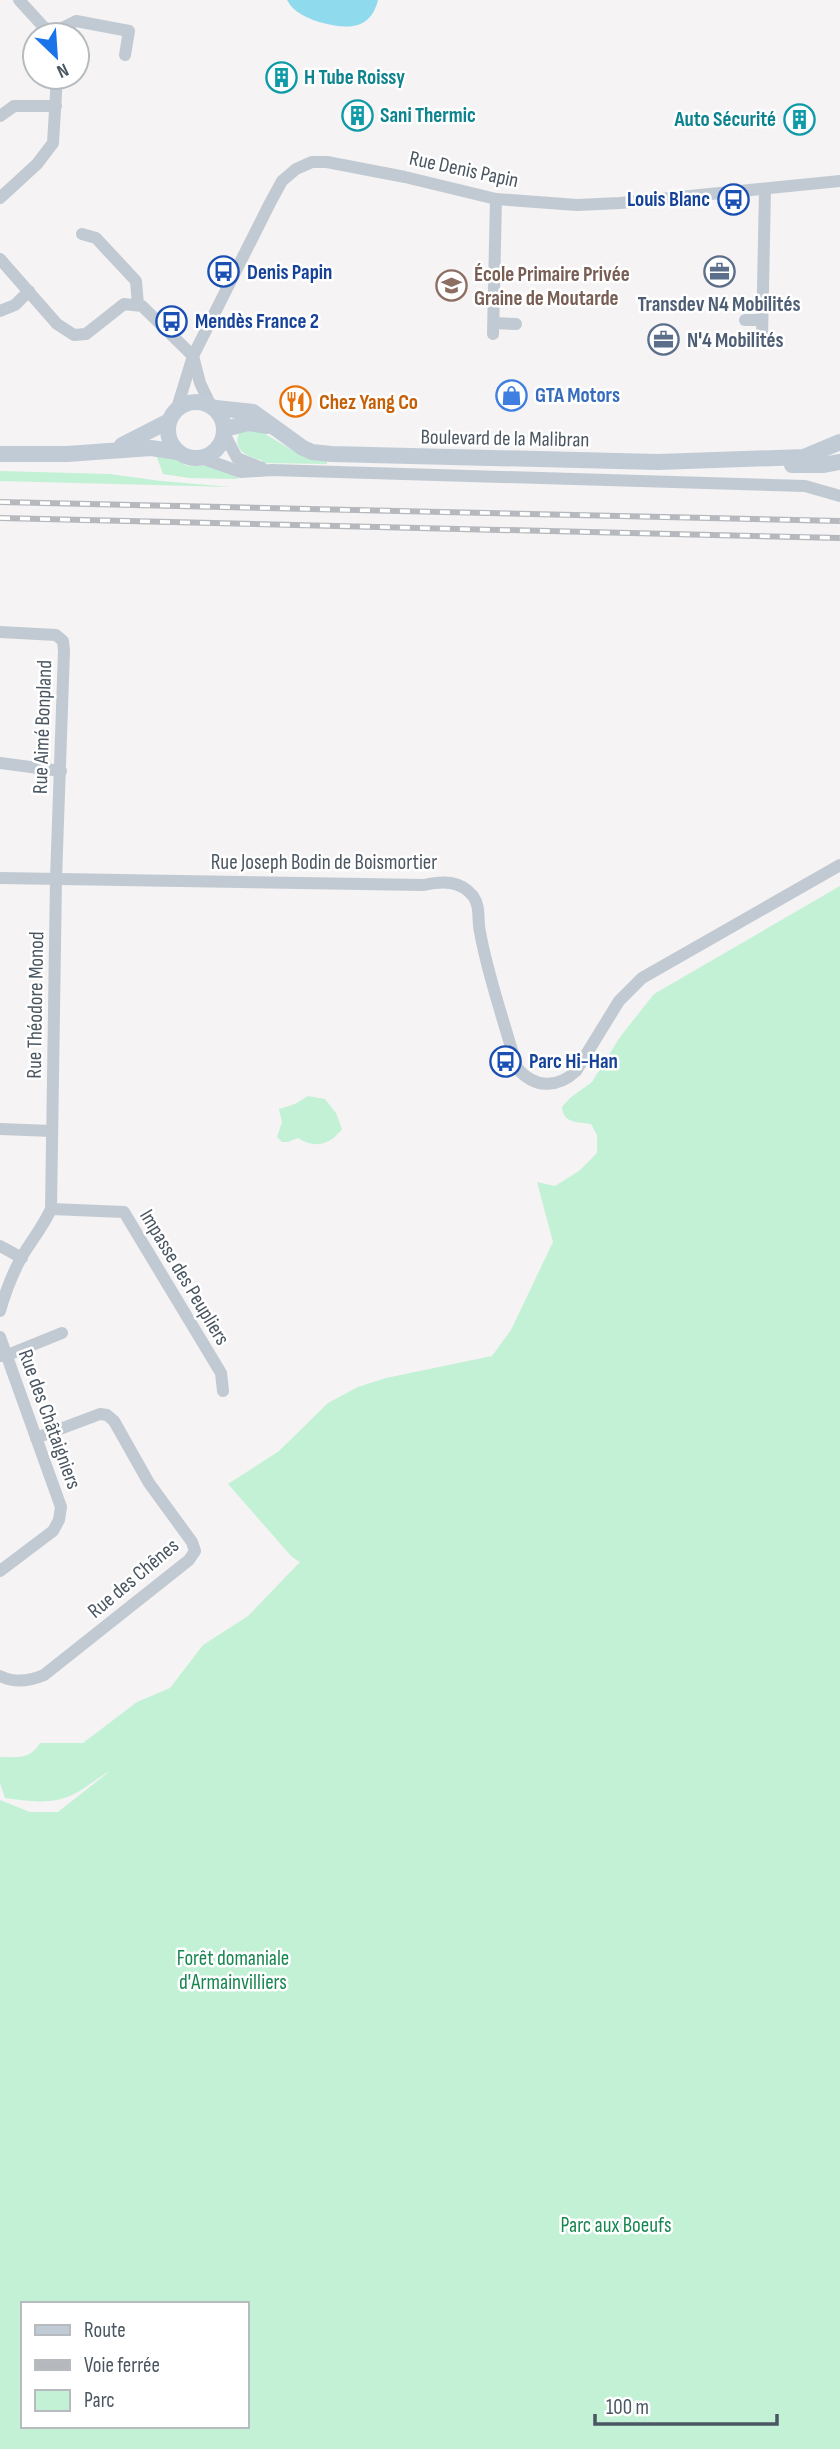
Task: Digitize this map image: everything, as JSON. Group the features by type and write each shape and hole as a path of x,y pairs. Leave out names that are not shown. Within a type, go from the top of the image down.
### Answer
{"main road":[{"path":"0,454 67,454 150,448 201,458 213,452 225,432 213,406 195,402 147,434 113,449"},
{"name":"Boulevard de la Malibran","path":"213,406 253,412 303,448 319,453 658,462 734,461 804,457 840,442"},
{"path":"173,415 168,436 178,452"},
{"name":"Boulevard de la Malibran","path":"225,432 248,423 256,423 281,433"},
{"name":"Boulevard de la Malibran","path":"734,461 810,466 840,462"}],"street":[{"path":"19,0 38,21"},
{"path":"91,24 129,31 125,55"},
{"path":"0,198 37,164 53,143 57,91"},
{"path":"0,116 14,106 56,106"},
{"name":"Rue Denis Papin","path":"173,415 193,356 282,181 296,169 313,162 327,162 405,177 496,199 577,205 840,181"},
{"path":"762,339 765,189"},
{"path":"496,199 494,329 516,324"},
{"path":"82,234 96,238 136,281 138,305"},
{"path":"0,259 58,324 74,335 86,334 124,304 138,305 193,356 200,383 213,406"},
{"path":"0,311 15,305 29,290"},
{"path":"745,320 761,320"},
{"path":"225,432 237,458 252,466 272,470"},
{"path":"201,458 241,472 272,470 805,486 840,496"},
{"name":"Rue Aimé Bonpland","path":"0,632 56,635 63,641 56,879"},
{"path":"0,762 61,771"},
{"name":"Rue Joseph Bodin de Boismortier","path":"0,878 424,885 451,882 464,888 475,898 479,911 480,934 517,1068 526,1078 539,1084 554,1084 567,1080 576,1071 619,1001 642,978 840,865"},
{"name":"Rue Théodore Monod","path":"22,1258 43,1227 51,1209 56,879"},
{"path":"0,1129 52,1131"},
{"name":"Impasse des Peupliers","path":"51,1209 124,1212 221,1373 223,1391"},
{"path":"0,1246 22,1258 7,1288 0,1311"},
{"path":"3,1356 62,1334"},
{"name":"Rue des Châtaigniers","path":"0,1337 3,1356 61,1507 59,1520 53,1531 0,1571"},
{"name":"Rue des Chênes","path":"0,1676 9,1680 34,1679 44,1675 189,1560 195,1550 149,1483 114,1421 107,1415 100,1414 36,1438"}],"green space":[{"path":"248,429 260,431 297,453 327,461 327,464 262,463 262,460 243,452 238,444 239,433"},
{"path":"155,452 187,466 209,466 239,476 237,479 189,478 163,474"},
{"path":"0,471 110,474 231,487 0,481"},
{"path":"840,886 840,2449 0,2449 0,1800 30,1812 58,1812 110,1771 77,1793 64,1798 39,1801 5,1798 0,1783 0,1757 27,1755 40,1743 83,1743 137,1702 170,1688 203,1645 248,1616 300,1562 292,1557 228,1484 279,1451 328,1403 358,1387 386,1378 492,1356 511,1330 553,1242 537,1182 555,1186 579,1171 597,1153 597,1135 591,1124 568,1119 562,1107 592,1082 620,1037 654,994"},
{"path":"308,1096 325,1099 336,1113 342,1129 322,1144 298,1138 282,1142 277,1137 282,1122 279,1109"}],"water":[{"path":"287,0 378,0 369,18 363,23 347,27 310,19 297,11"}],"railway":[{"path":"0,502 840,521"},
{"path":"0,518 840,538"}],"place":[{"name":"H Tube Roissy","path":"281,77"},
{"name":"Sani Thermic","path":"357,115"},
{"name":"Auto Sécurité","path":"799,119"},
{"name":"Louis Blanc","path":"733,199"},
{"name":"Denis Papin","path":"224,272"},
{"name":"Transdev N4 Mobilités","path":"719,272"},
{"name":"École Primaire Privée Graine de Moutarde","path":"451,286"},
{"name":"Mendès France 2","path":"172,321"},
{"name":"N'4 Mobilités","path":"664,340"},
{"name":"GTA Motors","path":"512,395"},
{"name":"Chez Yang Co","path":"296,402"},
{"name":"Parc Hi-Han","path":"506,1061"}],"park label":[{"name":"Forêt domaniale d'Armainvilliers","path":"233,1970"},
{"name":"Parc aux Boeufs","path":"616,2225"}]}
